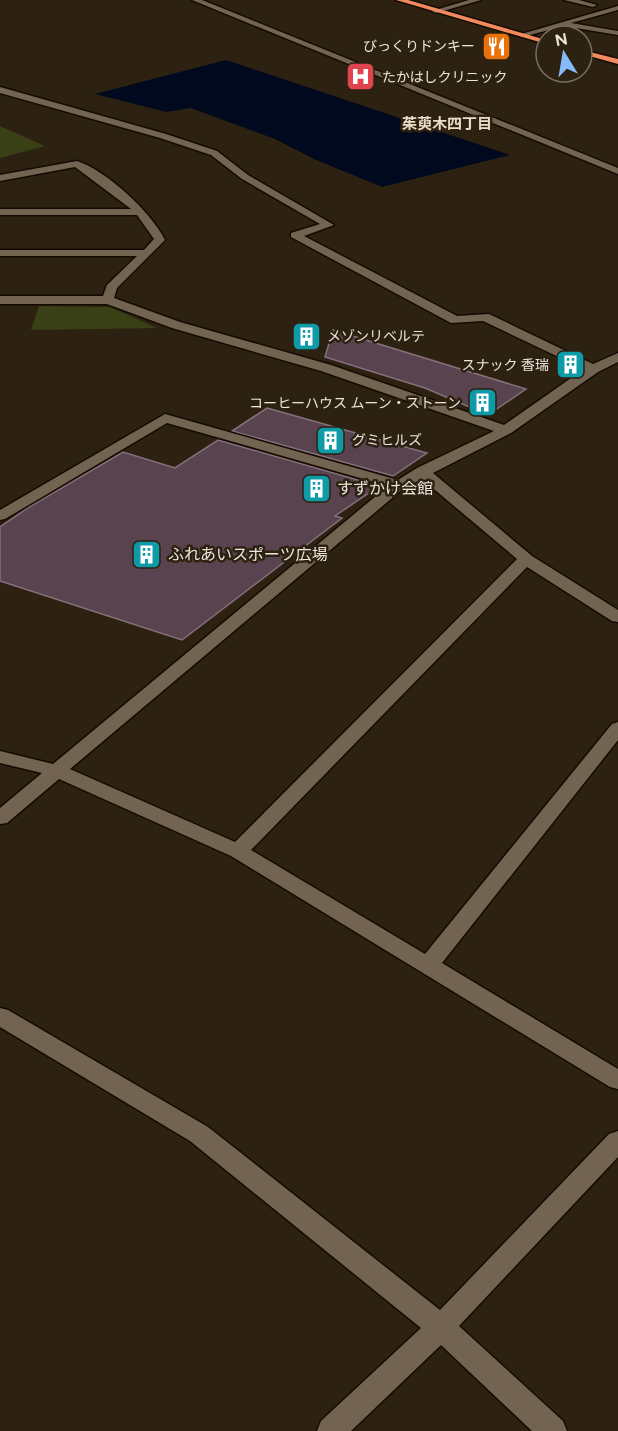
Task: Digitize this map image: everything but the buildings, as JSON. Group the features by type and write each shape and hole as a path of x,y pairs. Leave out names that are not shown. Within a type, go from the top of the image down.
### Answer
{"highway":[{"path":"400,0 534,38"},
{"path":"594,55 618,62"}],"street":[{"path":"196,0 618,171"},
{"path":"436,11 477,0"},
{"path":"568,0 593,5"},
{"path":"561,24 618,10"},
{"path":"594,29 618,33"},
{"path":"522,35 534,32"},
{"path":"0,90 163,136 214,153 245,177 329,225 295,235 329,255 454,320 484,317 593,369"},
{"path":"0,178 77,164 115,189 156,231 160,240 111,287 108,300"},
{"path":"0,212 138,212"},
{"path":"0,253 144,253"},
{"path":"0,300 108,300 176,325 326,368 506,430"},
{"path":"0,818 399,485 422,471 506,430 593,369 618,357"},
{"path":"0,516 165,418 399,485"},
{"path":"422,471 526,559 618,617"},
{"path":"238,851 526,559"},
{"path":"429,964 618,728"},
{"path":"0,757 58,771 238,851 429,964 618,1080"},
{"path":"0,1016 199,1134 441,1327 553,1431"},
{"path":"331,1431 441,1327 618,1141"}],"green space":[{"path":"0,126 45,146 0,158"},
{"path":"39,306 110,307 157,328 31,330"}],"water":[{"path":"226,60 510,155 382,187 314,159 275,139 191,108 166,112 95,94"}],"place":[{"name":"びっくりドンキー","path":"496,46"},
{"name":"たかはしクリニック","path":"361,77"},
{"name":"メゾンリベルテ","path":"306,336"},
{"name":"スナック 香瑞","path":"570,365"},
{"name":"コーヒーハウス ムーン・ストーン","path":"482,403"},
{"name":"グミヒルズ","path":"331,440"},
{"name":"すずかけ会館","path":"316,488"},
{"name":"ふれあいスポーツ広場","path":"147,554"}],"district":[{"name":"茱萸木四丁目","path":"447,124"}]}
